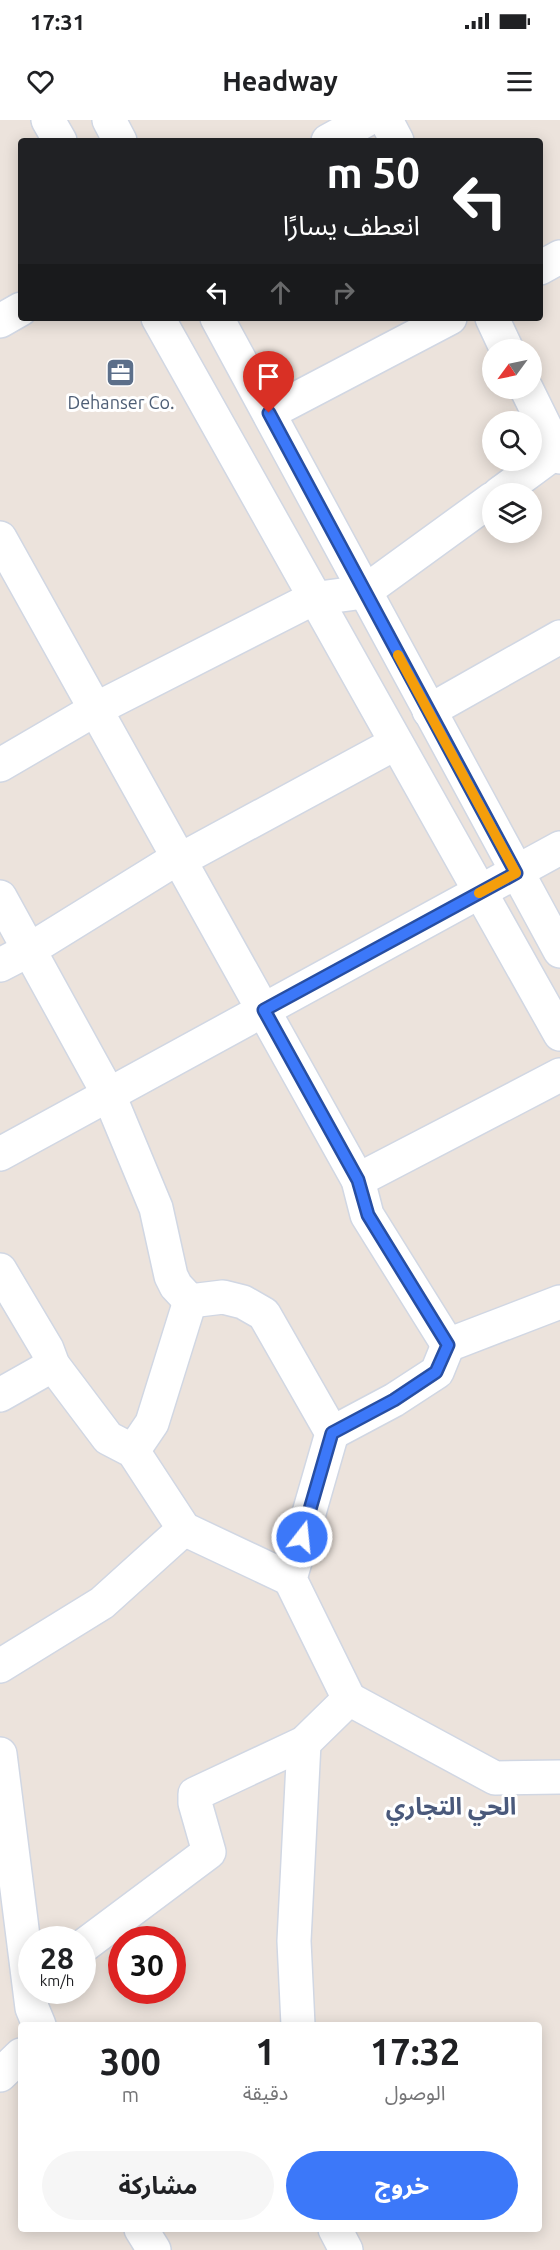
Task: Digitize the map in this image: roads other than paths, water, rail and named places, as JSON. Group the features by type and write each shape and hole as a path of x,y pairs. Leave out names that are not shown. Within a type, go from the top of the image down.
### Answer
{"street":[{"path":"48,120 58,138"},
{"path":"109,120 118,138"},
{"path":"333,138 366,120"},
{"path":"386,120 395,138"},
{"path":"543,266 560,257"},
{"path":"0,321 18,311"},
{"path":"160,321 560,1034"},
{"path":"219,321 560,951"},
{"path":"269,413 444,321"},
{"path":"493,321 502,339"},
{"path":"515,483 559,453 532,399"},
{"path":"0,765 96,709 312,599 364,592 482,506"},
{"path":"0,538 358,1180 368,1215 448,1345"},
{"path":"429,711 560,637"},
{"path":"0,965 29,950 176,859 180,860 396,743"},
{"path":"0,1154 560,848"},
{"path":"0,897 109,1095 156,1208 171,1276 176,1286 190,1301"},
{"path":"358,1180 560,1075"},
{"path":"0,1270 47,1349 53,1365 108,1438 134,1451 184,1529 290,1579 349,1699 495,1778 560,1777"},
{"path":"190,1301 223,1297 243,1302 264,1314 332,1433 290,1579"},
{"path":"134,1451 152,1423 190,1301"},
{"path":"332,1433 394,1400 436,1372 448,1345 560,1302"},
{"path":"0,1395 53,1365"},
{"path":"0,1666 102,1603 184,1529"},
{"path":"96,1937 209,1852 195,1803 195,1794 304,1743 349,1699"},
{"path":"298,2022 294,1941 304,1743"},
{"path":"0,1754 22,1926"},
{"path":"32,2004 38,2022"},
{"path":"0,2075 18,2058"},
{"path":"143,2232 154,2250"},
{"path":"337,2232 346,2250"}],"place":[{"name":"Dehanser Co.","path":"121,373"}],"district":[{"name":"الحي التجاري","path":"451,1806"}]}
